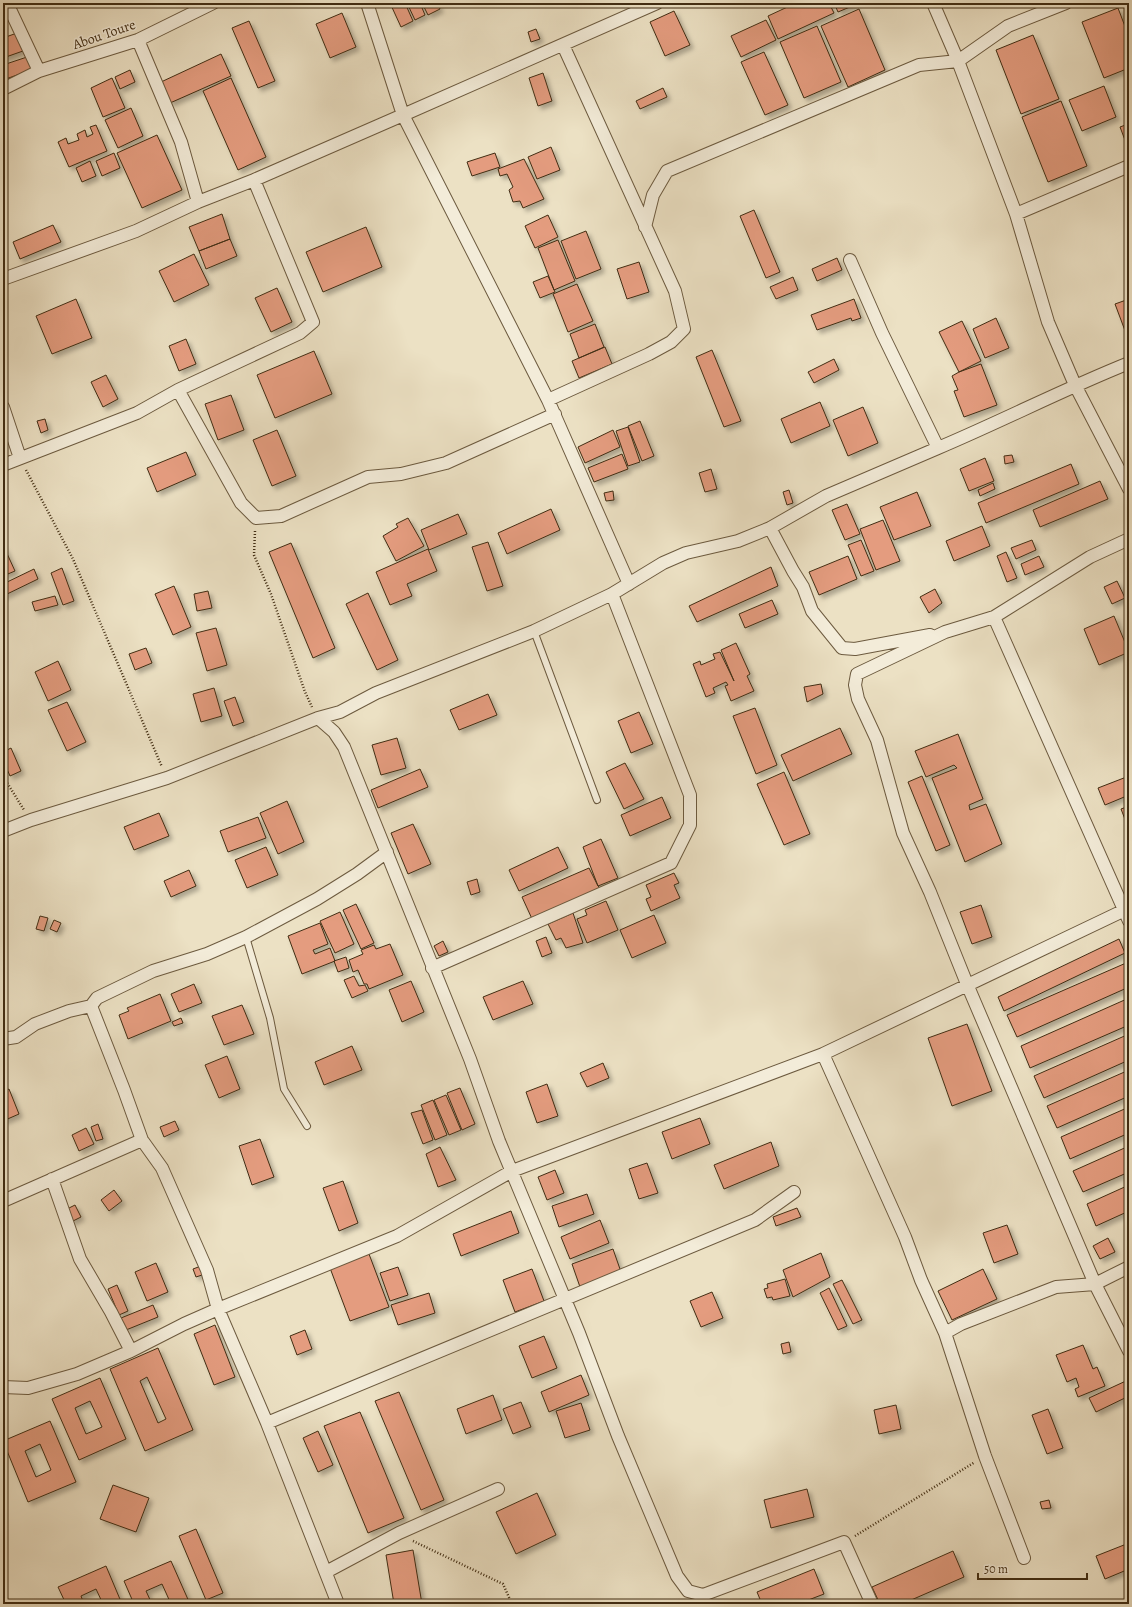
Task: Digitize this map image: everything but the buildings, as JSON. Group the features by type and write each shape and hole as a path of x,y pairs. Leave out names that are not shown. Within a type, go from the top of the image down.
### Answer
{"street":[{"path":"7,3 39,71"},
{"name":"Abou Toure","path":"3,89 39,71 138,40 213,3"},
{"path":"367,3 404,115 555,414 629,584"},
{"path":"3,279 136,231 198,202 254,180 404,115 657,3"},
{"path":"933,3 958,61 1016,214 1048,322 1075,385 1129,489"},
{"path":"645,227 653,195 667,171 919,65 958,61 1008,26 1066,3"},
{"path":"138,40 181,142 198,202"},
{"path":"548,400 649,354 671,342 684,329 675,291 564,45"},
{"path":"1016,214 1129,166"},
{"path":"3,465 137,413 178,390 300,333 313,322 254,180"},
{"path":"850,260 882,333 938,448"},
{"path":"3,831 31,820 167,778 318,718 340,712 376,693 534,631 612,594 663,563 686,553 738,541 770,528 826,496 985,428 1075,385 1129,363"},
{"path":"178,390 241,503 256,518 281,516 368,477 401,474 446,463 555,414"},
{"path":"3,407 20,458"},
{"path":"770,528 792,571 803,587 812,611 842,648 855,649 945,632 994,617 1090,557 1129,539"},
{"path":"432,968 671,863 690,825 690,795 612,594"},
{"path":"4,1390 28,1388 77,1374 132,1351 184,1324 218,1309 397,1236 512,1171 823,1054 967,984 1127,913 994,617"},
{"path":"945,632 857,674 855,685 858,699 877,740 903,833 930,892 967,984 1095,1284 1129,1350"},
{"path":"318,718 334,732 344,747 467,1052 499,1141 579,1334 618,1436 677,1576 688,1591 702,1596 844,1542 872,1604"},
{"path":"3,1039 16,1037 42,1021 69,1011 91,1006 97,998 153,971 207,954 246,937 357,874 387,852"},
{"path":"91,1006 142,1140 162,1168 207,1270 218,1309 267,1423 338,1604"},
{"path":"823,1054 905,1237 921,1280 945,1333 985,1456 1024,1558"},
{"path":"3,1201 142,1140"},
{"path":"52,1179 80,1259 132,1351"},
{"path":"267,1423 756,1220 794,1192"},
{"path":"945,1333 961,1324 1056,1287 1095,1284 1129,1268"},
{"path":"326,1572 399,1532 498,1490"}],"lane":[{"path":"534,631 597,800"},
{"path":"246,937 270,1018 284,1089 307,1126"}],"path":[{"path":"20,458 73,559 167,778"},
{"path":"256,518 254,554 271,594 305,692 318,718"},
{"path":"3,779 6,781 31,820"},
{"path":"844,1542 985,1456"},
{"path":"399,1532 425,1547 503,1584 512,1604"}]}
